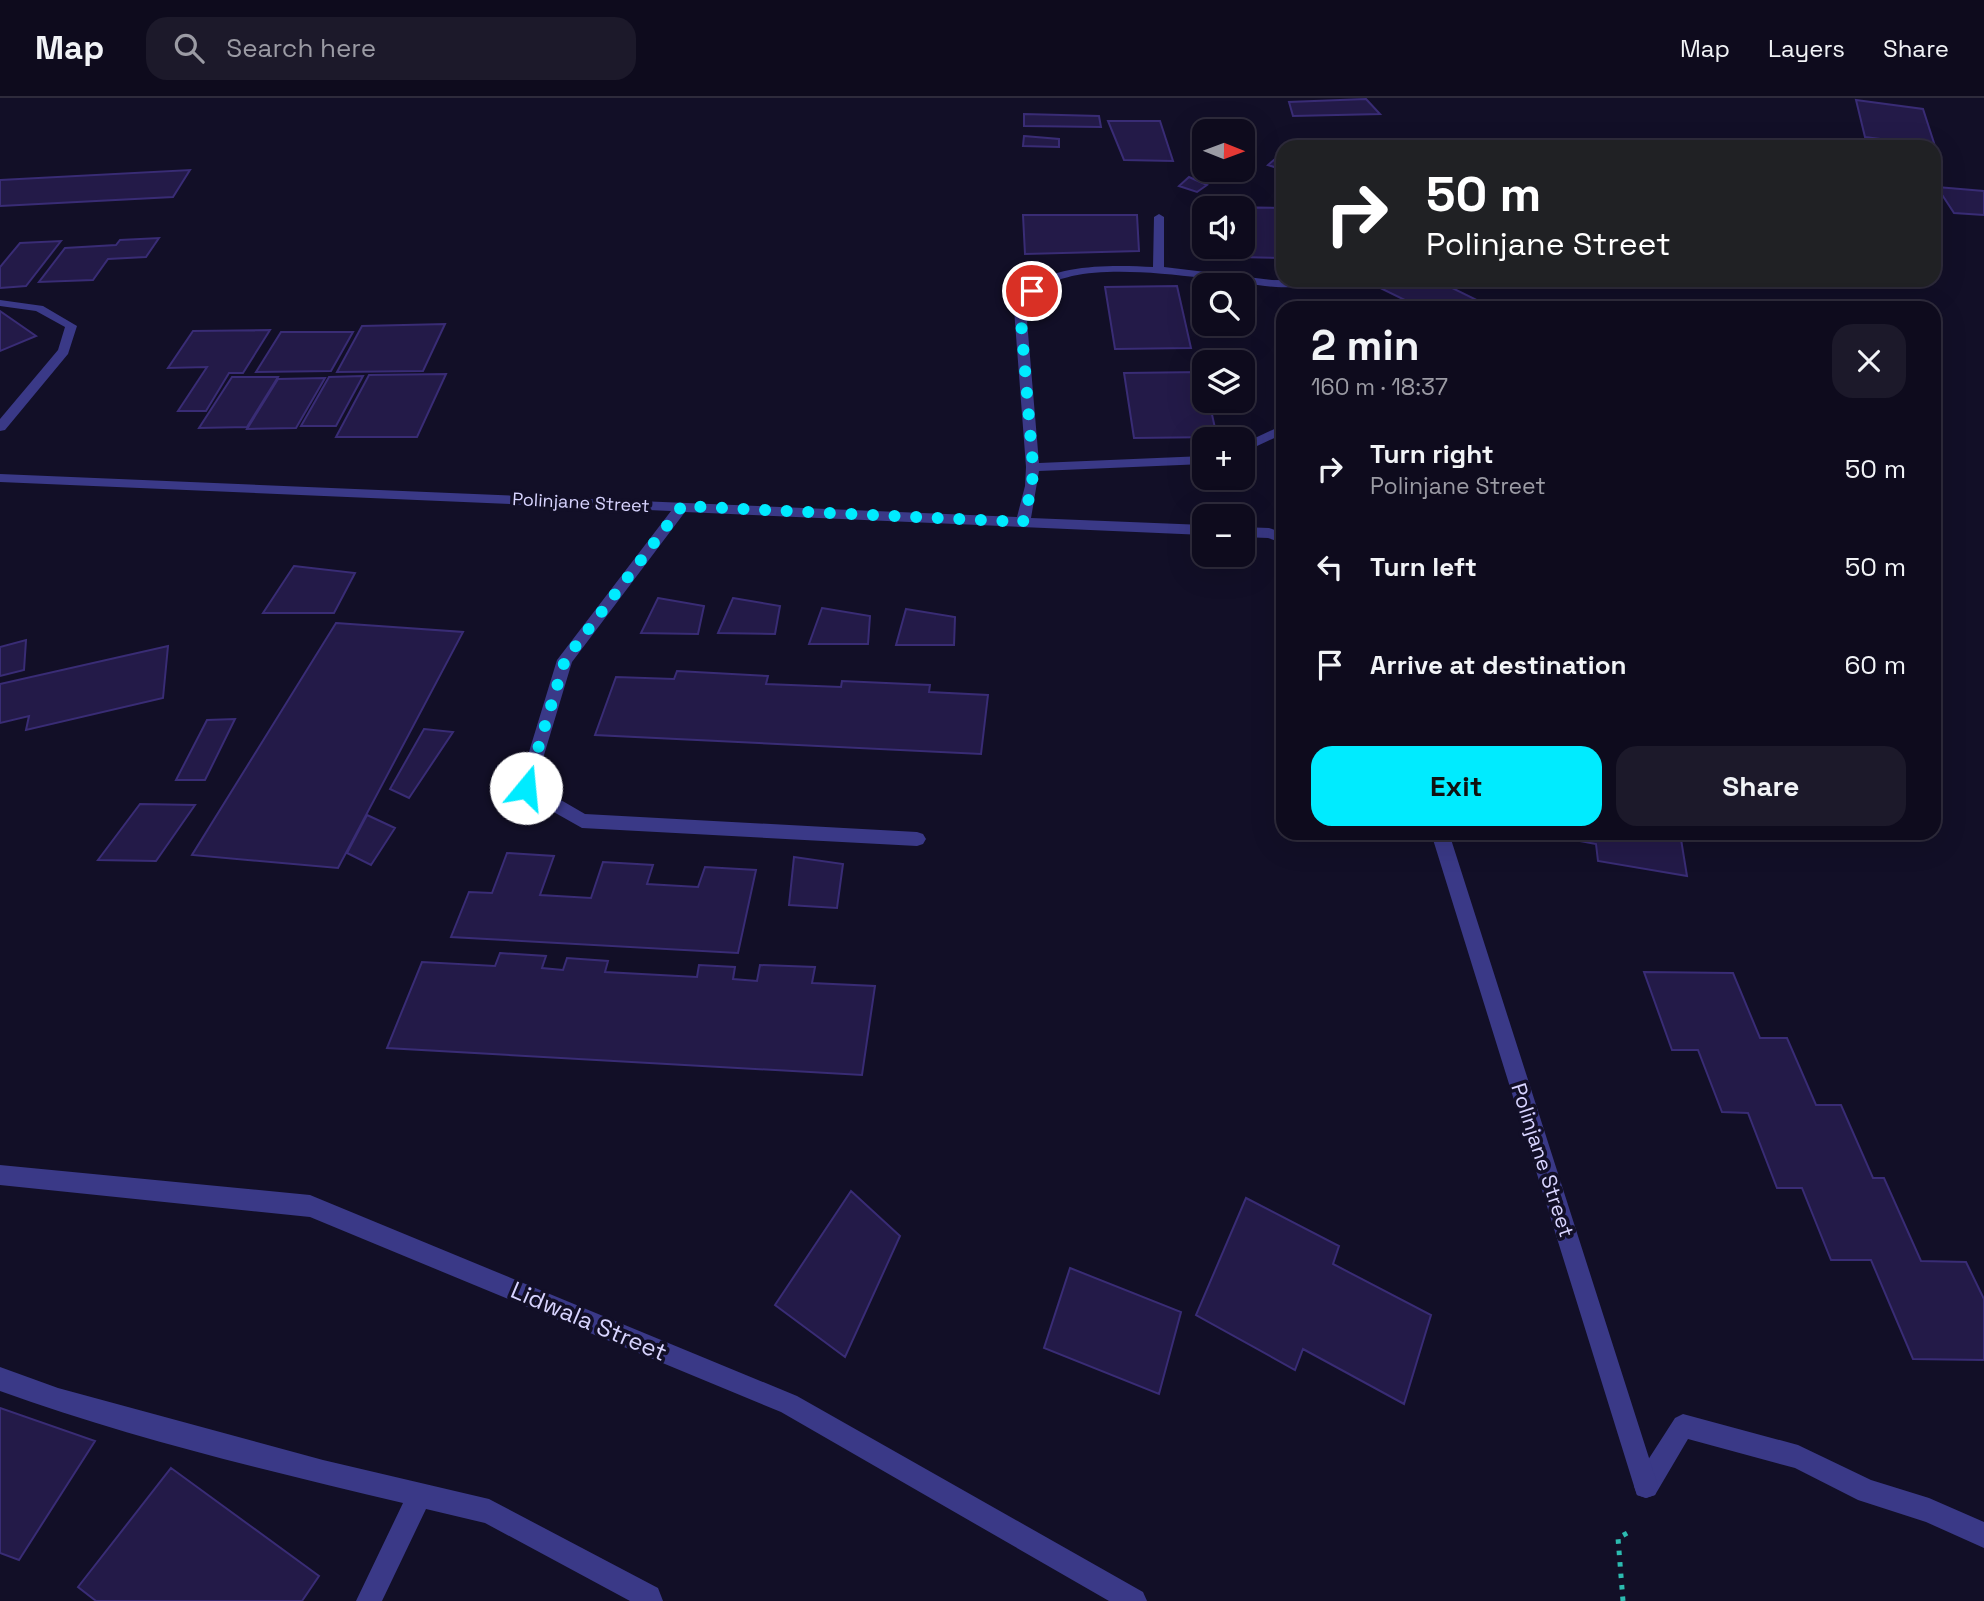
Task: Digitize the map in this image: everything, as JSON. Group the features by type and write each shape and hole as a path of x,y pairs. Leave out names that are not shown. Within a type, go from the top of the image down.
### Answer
{"street":[{"path":"1158,217 1158,270"},
{"path":"1023,522 1032,486 1033,467 1020,309 1023,298 1049,280 1075,272 1158,270 1276,283"},
{"path":"0,303 38,308 71,326 64,351 0,427"},
{"path":"1255,443 1276,432"},
{"path":"1033,467 1192,460"},
{"name":"Polinjane Street","path":"0,478 1192,529"},
{"path":"682,506 565,660 526,788 582,821 917,839"},
{"path":"1255,532 1276,536"},
{"name":"Polinjane Street","path":"1442,840 1646,1486"},
{"name":"Lidwala Street","path":"0,1175 310,1206 789,1404 1133,1601"},
{"path":"0,1379 98,1410 323,1472 489,1511 649,1597 650,1601"},
{"path":"1646,1486 1683,1426 1798,1457 1867,1491 1929,1510 1984,1535"},
{"path":"369,1601 420,1494"}],"path":[{"path":"1623,1601 1618,1538 1642,1525 1646,1486"}],"building":[{"path":"1366,99 1380,114 1293,116 1289,102"},
{"path":"1856,100 1923,109 1933,140 1888,140 1865,137"},
{"path":"1024,114 1099,116 1101,127 1024,126"},
{"path":"1108,121 1160,121 1173,161 1124,160"},
{"path":"1024,136 1059,139 1059,147 1023,146"},
{"path":"1276,158 1276,168 1268,165"},
{"path":"190,170 173,197 0,206 0,180"},
{"path":"1189,177 1192,182 1207,185 1197,192 1179,186"},
{"path":"1941,187 1984,191 1984,215 1954,213 1941,193"},
{"path":"1255,208 1276,208 1276,258 1255,257"},
{"path":"1023,215 1137,215 1139,251 1025,254"},
{"path":"159,238 146,257 108,259 93,280 39,282 65,248 116,245 120,240"},
{"path":"61,241 26,286 0,288 0,267 20,243"},
{"path":"1177,286 1191,348 1115,349 1105,287"},
{"path":"1378,287 1450,287 1479,301 1407,301"},
{"path":"0,311 36,336 0,351"},
{"path":"445,324 423,371 337,372 362,326"},
{"path":"270,330 243,373 229,373 206,411 178,411 207,367 168,368 193,331"},
{"path":"281,332 353,332 331,371 256,372"},
{"path":"1192,372 1192,413 1212,413 1215,427 1192,427 1192,437 1134,438 1124,373"},
{"path":"446,374 417,437 336,437 369,375"},
{"path":"363,376 336,426 301,426 329,377"},
{"path":"232,377 278,377 247,427 199,428"},
{"path":"325,378 296,428 247,429 278,379"},
{"path":"294,566 355,573 334,613 263,613"},
{"path":"658,598 704,606 698,634 641,633"},
{"path":"733,598 780,606 775,634 718,633"},
{"path":"822,608 870,616 868,644 809,644"},
{"path":"906,609 955,617 954,645 896,645"},
{"path":"336,623 463,632 338,868 192,855"},
{"path":"26,640 24,670 0,676 0,647"},
{"path":"168,646 163,698 26,730 29,716 0,723 0,684"},
{"path":"677,671 768,676 766,684 841,687 842,681 930,685 929,692 988,695 981,754 595,735 616,677 674,679"},
{"path":"235,719 205,780 176,780 207,720"},
{"path":"424,729 453,732 409,798 390,789"},
{"path":"140,804 195,805 156,861 98,860"},
{"path":"367,815 395,828 371,865 347,853"},
{"path":"1574,840 1681,840 1687,876 1598,861 1596,844"},
{"path":"507,853 554,856 540,895 591,898 603,862 653,865 647,884 698,887 705,867 756,870 738,953 451,937 469,892 492,893"},
{"path":"794,857 843,864 837,908 789,905"},
{"path":"500,953 546,956 542,968 563,970 567,958 608,961 605,972 697,977 699,965 735,967 733,979 757,981 760,965 815,967 812,983 875,986 862,1075 387,1048 422,962 495,966"},
{"path":"1644,972 1733,973 1760,1038 1787,1038 1816,1105 1841,1105 1873,1178 1884,1178 1921,1261 1966,1262 1984,1299 1984,1360 1913,1359 1871,1260 1831,1260 1802,1188 1777,1188 1748,1113 1722,1112 1698,1050 1672,1050"},
{"path":"851,1191 900,1236 845,1357 775,1305"},
{"path":"1246,1198 1339,1246 1333,1264 1431,1315 1404,1404 1303,1349 1295,1370 1196,1315"},
{"path":"1070,1268 1181,1312 1159,1394 1044,1348"},
{"path":"0,1408 95,1441 19,1560 0,1553"},
{"path":"171,1468 319,1576 302,1601 96,1601 78,1587"}],"route":[{"path":"526,788 565,660 682,506 1023,522 1032,486 1033,467 1020,309 1023,298 1032,291"}]}
